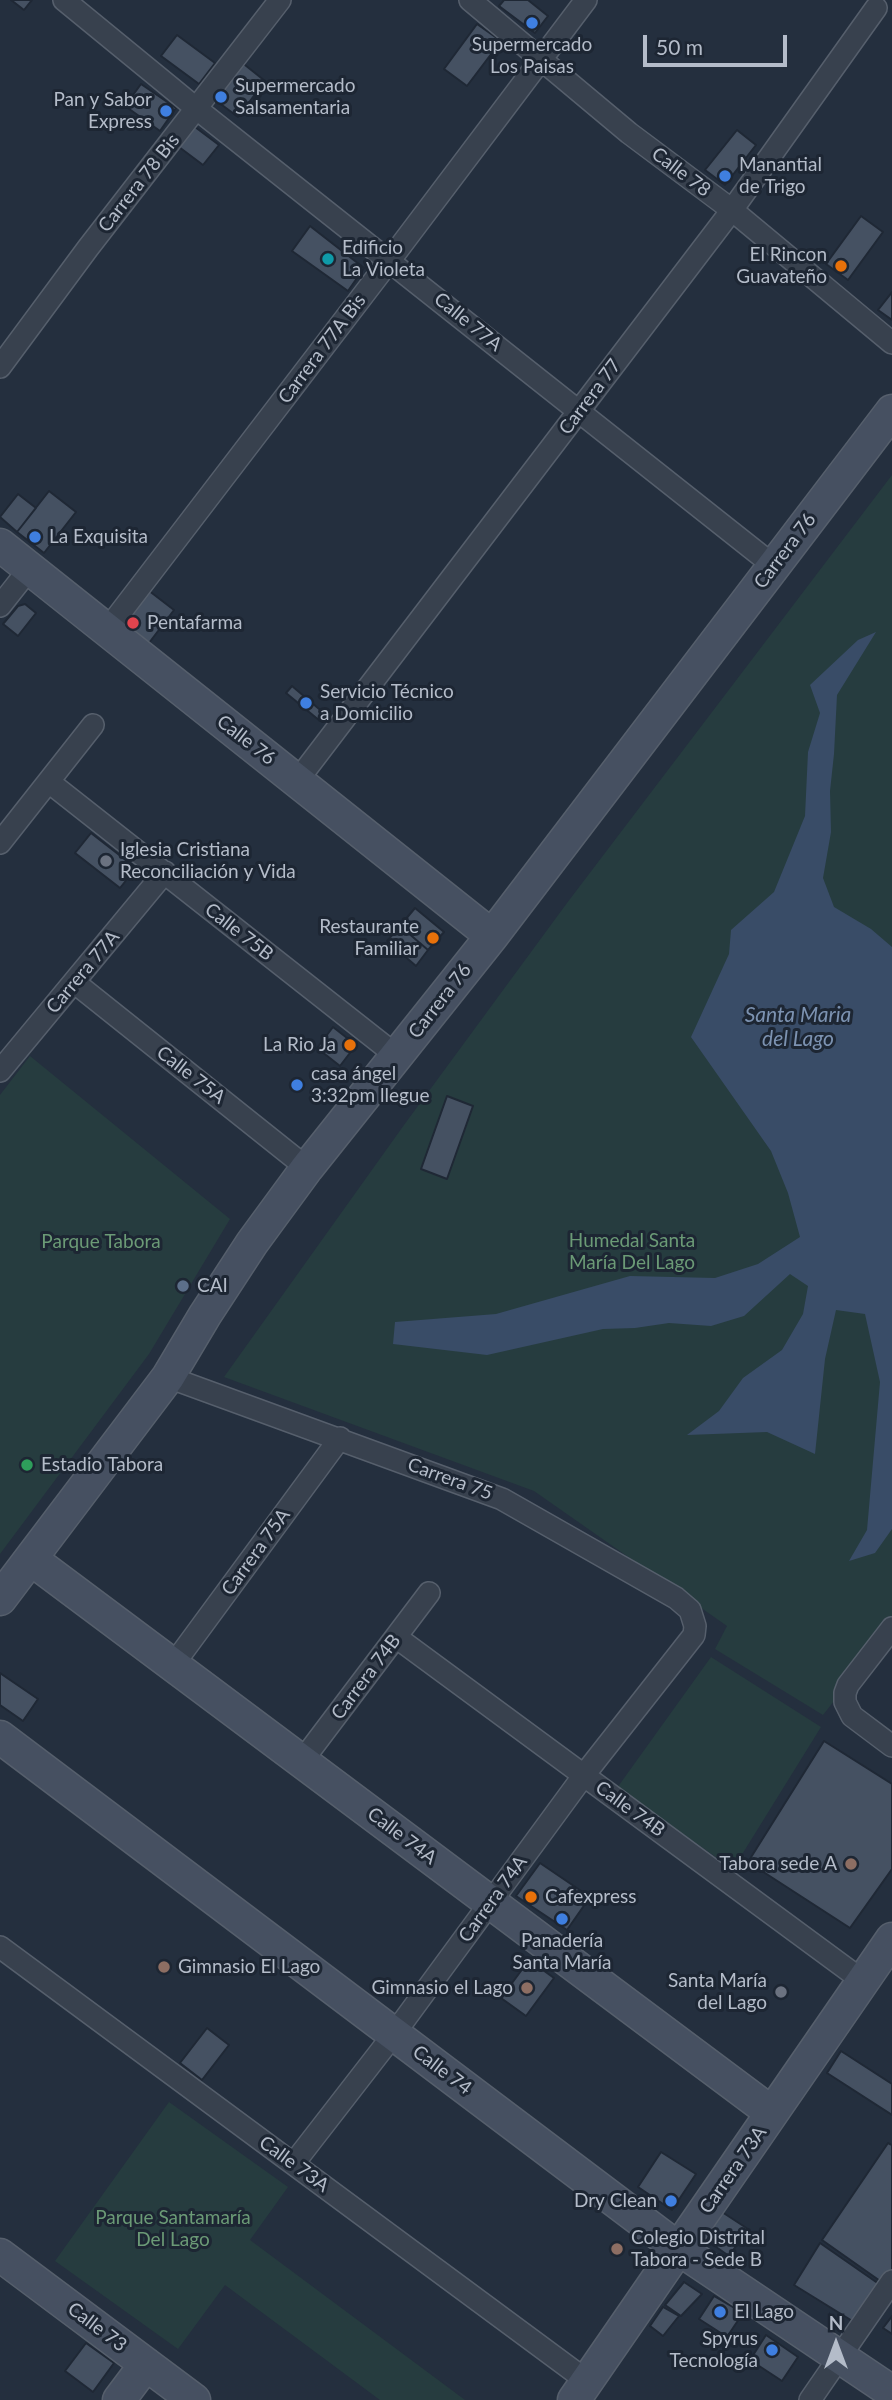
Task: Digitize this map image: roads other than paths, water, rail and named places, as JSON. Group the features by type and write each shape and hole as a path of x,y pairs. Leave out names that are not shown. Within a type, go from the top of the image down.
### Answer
{"street":[{"name":"Calle 77A","path":"64,0 197,109 774,566"},
{"name":"Carrera 78 Bis","path":"0,367 88,248 280,0"},
{"name":"Calle 78","path":"470,0 629,133 733,211 892,343"},
{"name":"Carrera 77A Bis","path":"107,630 586,0"},
{"name":"Carrera 77","path":"297,781 733,211 878,9"},
{"name":"Carrera 76","path":"0,1599 168,1377 252,1243 307,1168 492,936 892,411"},
{"name":"Calle 76","path":"0,545 492,936"},
{"path":"0,606 30,568"},
{"path":"0,844 93,725"},
{"name":"Calle 75B","path":"49,782 397,1056"},
{"name":"Carrera 77A","path":"0,1071 164,873"},
{"name":"Calle 75A","path":"74,982 307,1168"},
{"name":"Carrera 75","path":"168,1377 502,1499 676,1598 690,1610 695,1626 694,1635"},
{"name":"Carrera 75A","path":"173,1665 340,1438"},
{"name":"Calle 74A","path":"31,1559 772,2113"},
{"name":"Carrera 74B","path":"302,1761 429,1593"},
{"path":"892,1628 848,1685 845,1702 852,1716 892,1746"},
{"name":"Carrera 74A","path":"294,2164 394,2034 584,1775 694,1635"},
{"name":"Calle 74B","path":"396,1637 863,1981"},
{"name":"Calle 74","path":"0,1737 679,2249 892,2392"},
{"name":"Carrera 73A","path":"581,2390 892,1939"},
{"name":"Calle 73A","path":"0,1947 294,2164 581,2390"},
{"name":"Calle 73","path":"2,2260 194,2400"},
{"path":"810,2400 892,2281"},
{"path":"119,2400 146,2364"}],"water":[{"name":"Santa Maria del Lago","path":"876,632 837,695 830,791 831,832 823,878 834,907 871,929 892,947 892,1529 875,1553 849,1561 867,1530 880,1382 865,1314 836,1310 825,1359 815,1454 767,1432 687,1435 719,1411 743,1378 782,1350 803,1314 808,1286 790,1274 744,1316 711,1326 669,1323 603,1329 487,1355 393,1344 395,1322 496,1314 630,1276 715,1278 758,1264 800,1237 788,1193 771,1151 691,1037 729,954 731,930 774,892 805,816 808,752 820,713 810,685 858,640"}],"place":[{"name":"Supermercado Los Paisas","path":"532,23"},
{"name":"Supermercado Salsamentaria","path":"221,97"},
{"name":"Pan y Sabor Express","path":"166,111"},
{"name":"Manantial de Trigo","path":"725,176"},
{"name":"Edificio La Violeta","path":"328,259"},
{"name":"El Rincon Guavateño","path":"841,266"},
{"name":"La Exquisita","path":"35,537"},
{"name":"Pentafarma","path":"133,623"},
{"name":"Servicio Técnico a Domicilio","path":"306,703"},
{"name":"Iglesia Cristiana Reconciliación y Vida","path":"106,861"},
{"name":"Restaurante Familiar","path":"433,938"},
{"name":"La Rio Ja","path":"350,1045"},
{"name":"casa ángel 3:32pm llegue","path":"297,1085"},
{"name":"CAI","path":"183,1286"},
{"name":"Estadio Tabora","path":"27,1465"},
{"name":"Tabora sede A","path":"851,1864"},
{"name":"Cafexpress","path":"531,1897"},
{"name":"Panadería Santa María","path":"562,1919"},
{"name":"Gimnasio El Lago","path":"164,1967"},
{"name":"Gimnasio el Lago","path":"527,1988"},
{"name":"Santa María del Lago","path":"781,1992"},
{"name":"Dry Clean","path":"671,2201"},
{"name":"Colegio Distrital Tabora - Sede B","path":"617,2249"},
{"name":"El Lago","path":"720,2312"},
{"name":"Spyrus Tecnología","path":"772,2350"}],"park label":[{"name":"Parque Tabora","path":"101,1242"},
{"name":"Humedal Santa María Del Lago","path":"632,1252"},
{"name":"Parque Santamaría Del Lago","path":"173,2229"}]}
